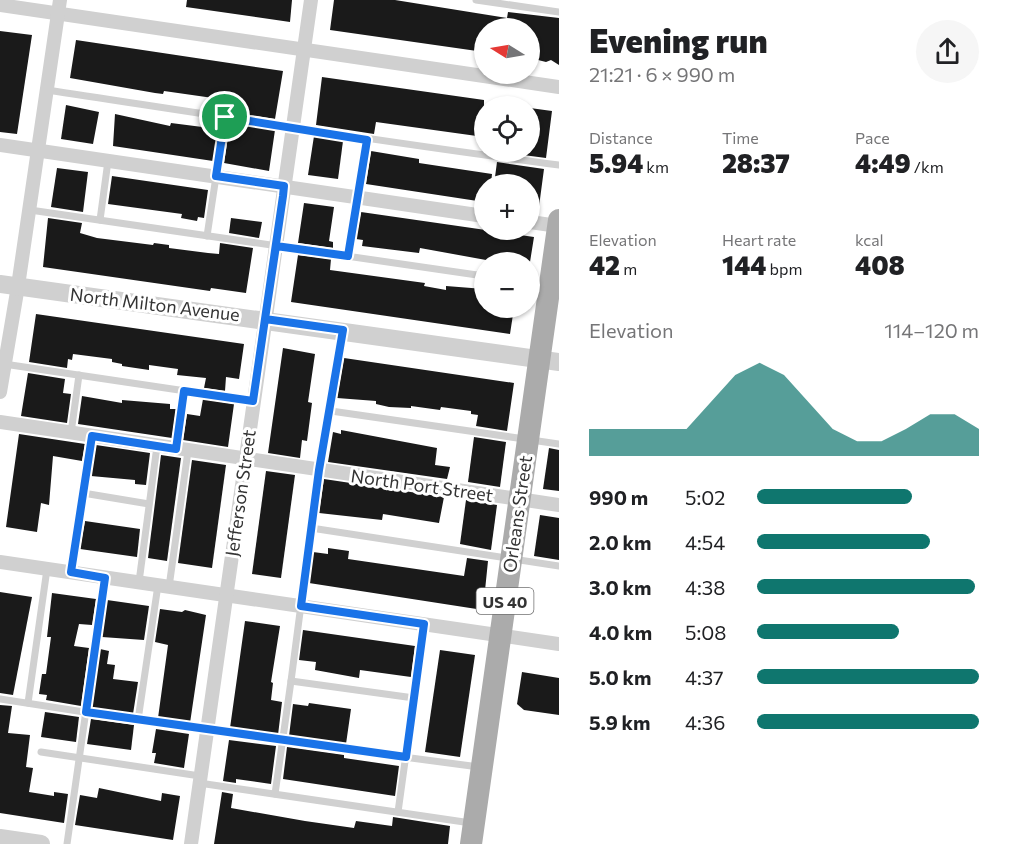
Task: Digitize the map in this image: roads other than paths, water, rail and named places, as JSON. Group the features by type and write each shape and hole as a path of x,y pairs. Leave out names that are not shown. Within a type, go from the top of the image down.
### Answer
{"main road":[{"name":"Orleans Street","path":"472,834 528,440 549,360 546,285 559,224"}],"street":[{"name":"Jefferson Street","path":"192,844 311,0"},
{"path":"0,5 59,7 304,49 559,87"},
{"path":"0,392 3,360 30,210 59,7"},
{"path":"0,145 474,214"},
{"path":"540,223 559,224"},
{"name":"North Milton Avenue","path":"0,284 549,360"},
{"name":"North Port Street","path":"0,422 559,505"},
{"path":"0,562 559,644"},
{"path":"0,838 41,844"}],"lane":[{"path":"476,0 516,3 559,12"},
{"path":"48,90 293,126 367,140 559,165"},
{"path":"207,236 225,117"},
{"path":"348,256 367,140"},
{"path":"100,220 108,161"},
{"path":"30,210 474,275"},
{"path":"275,795 319,470 331,411 343,330"},
{"path":"3,360 79,375 253,401"},
{"path":"71,433 79,375"},
{"path":"138,720 163,586 182,450 184,391"},
{"path":"331,411 559,444"},
{"path":"71,572 92,436"},
{"path":"139,582 157,446"},
{"path":"83,493 149,504"},
{"path":"311,528 559,566"},
{"path":"28,703 47,569"},
{"path":"67,844 105,578"},
{"path":"398,812 424,624"},
{"path":"291,681 414,698"},
{"path":"0,699 207,731 482,767"},
{"path":"41,752 200,779 275,795 398,812 472,834"}]}
